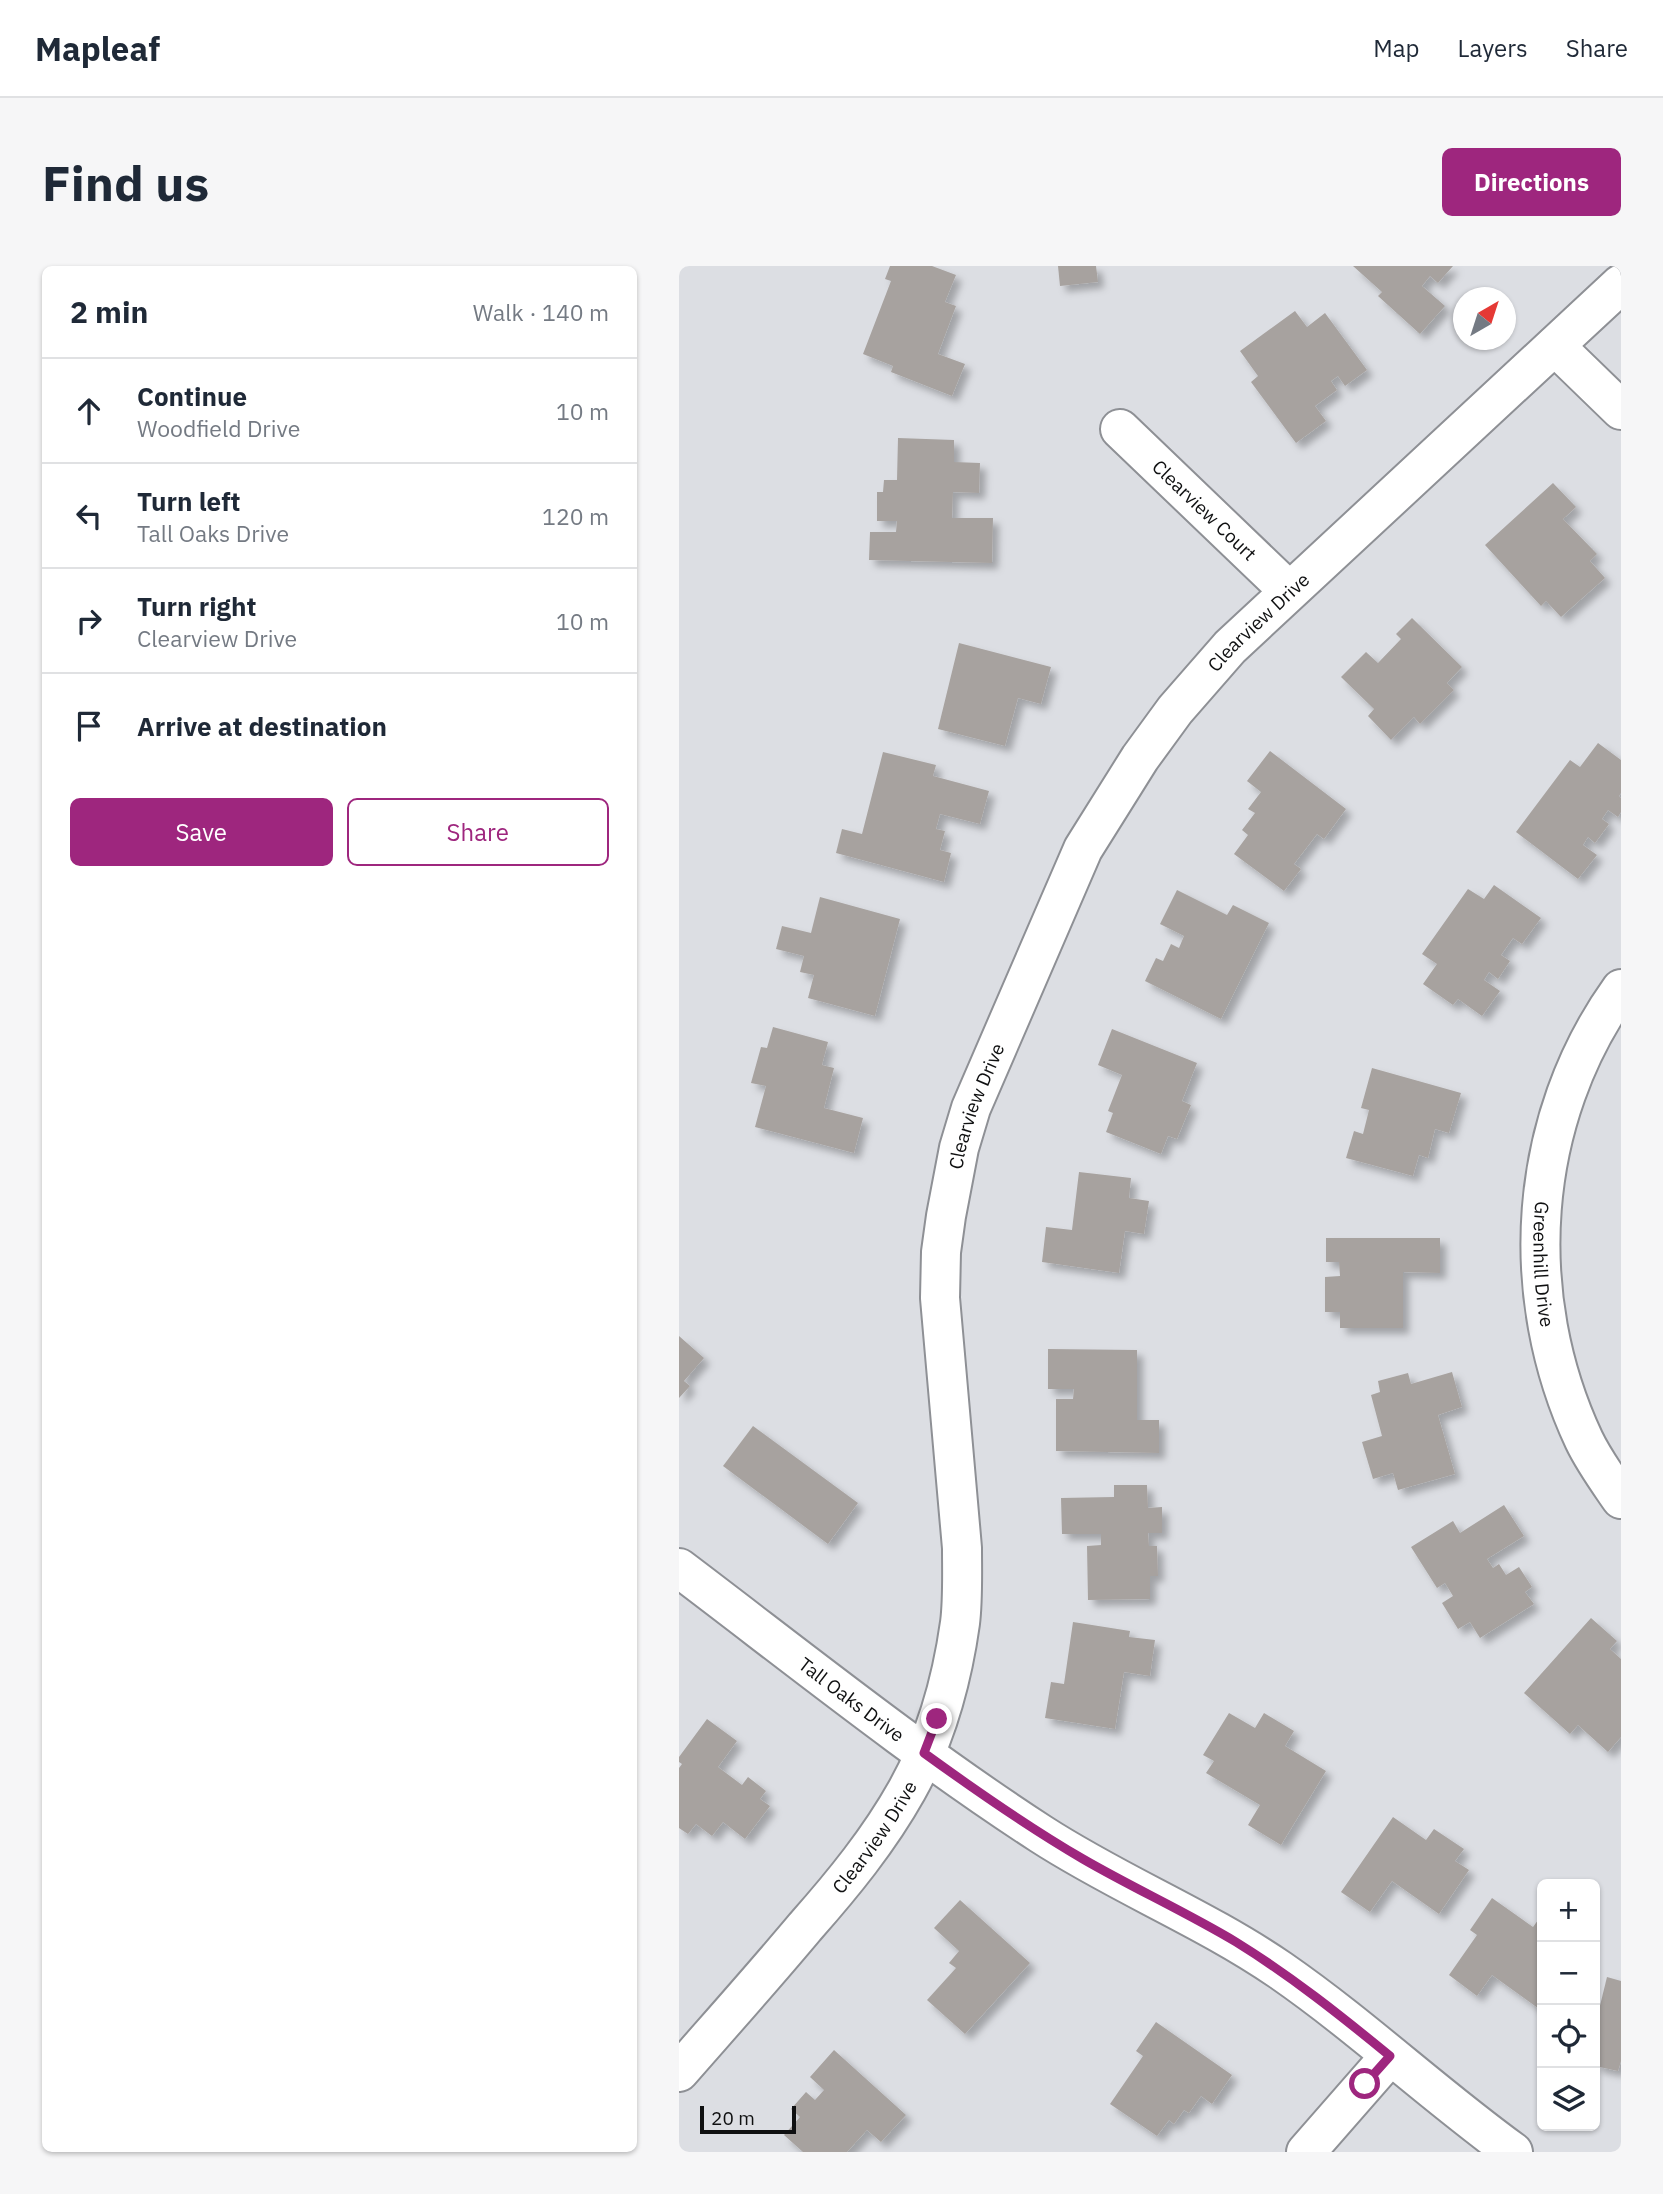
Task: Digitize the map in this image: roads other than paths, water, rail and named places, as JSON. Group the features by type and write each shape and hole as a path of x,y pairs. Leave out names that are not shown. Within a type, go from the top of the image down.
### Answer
{"street":[{"name":"Clearview Drive","path":"679,2072 864,1857 908,1788 937,1719 951,1672 960,1620 962,1548 940,1298 941,1252 946,1216 959,1148 971,1108 1083,849 1140,758 1189,693 1230,647 1621,284"},
{"path":"1555,346 1621,411"},
{"name":"Clearview Court","path":"1120,429 1289,591"},
{"name":"Greenhill Drive","path":"1621,989 1591,1036 1571,1079 1557,1123 1546,1167 1541,1208 1540,1259 1543,1304 1551,1346 1572,1413 1586,1443 1621,1499"},
{"name":"Tall Oaks Drive","path":"679,1568 924,1753 1054,1842 1235,1942 1280,1970 1335,2011 1466,2118 1513,2152"},
{"path":"1306,2152 1390,2056"}]}
